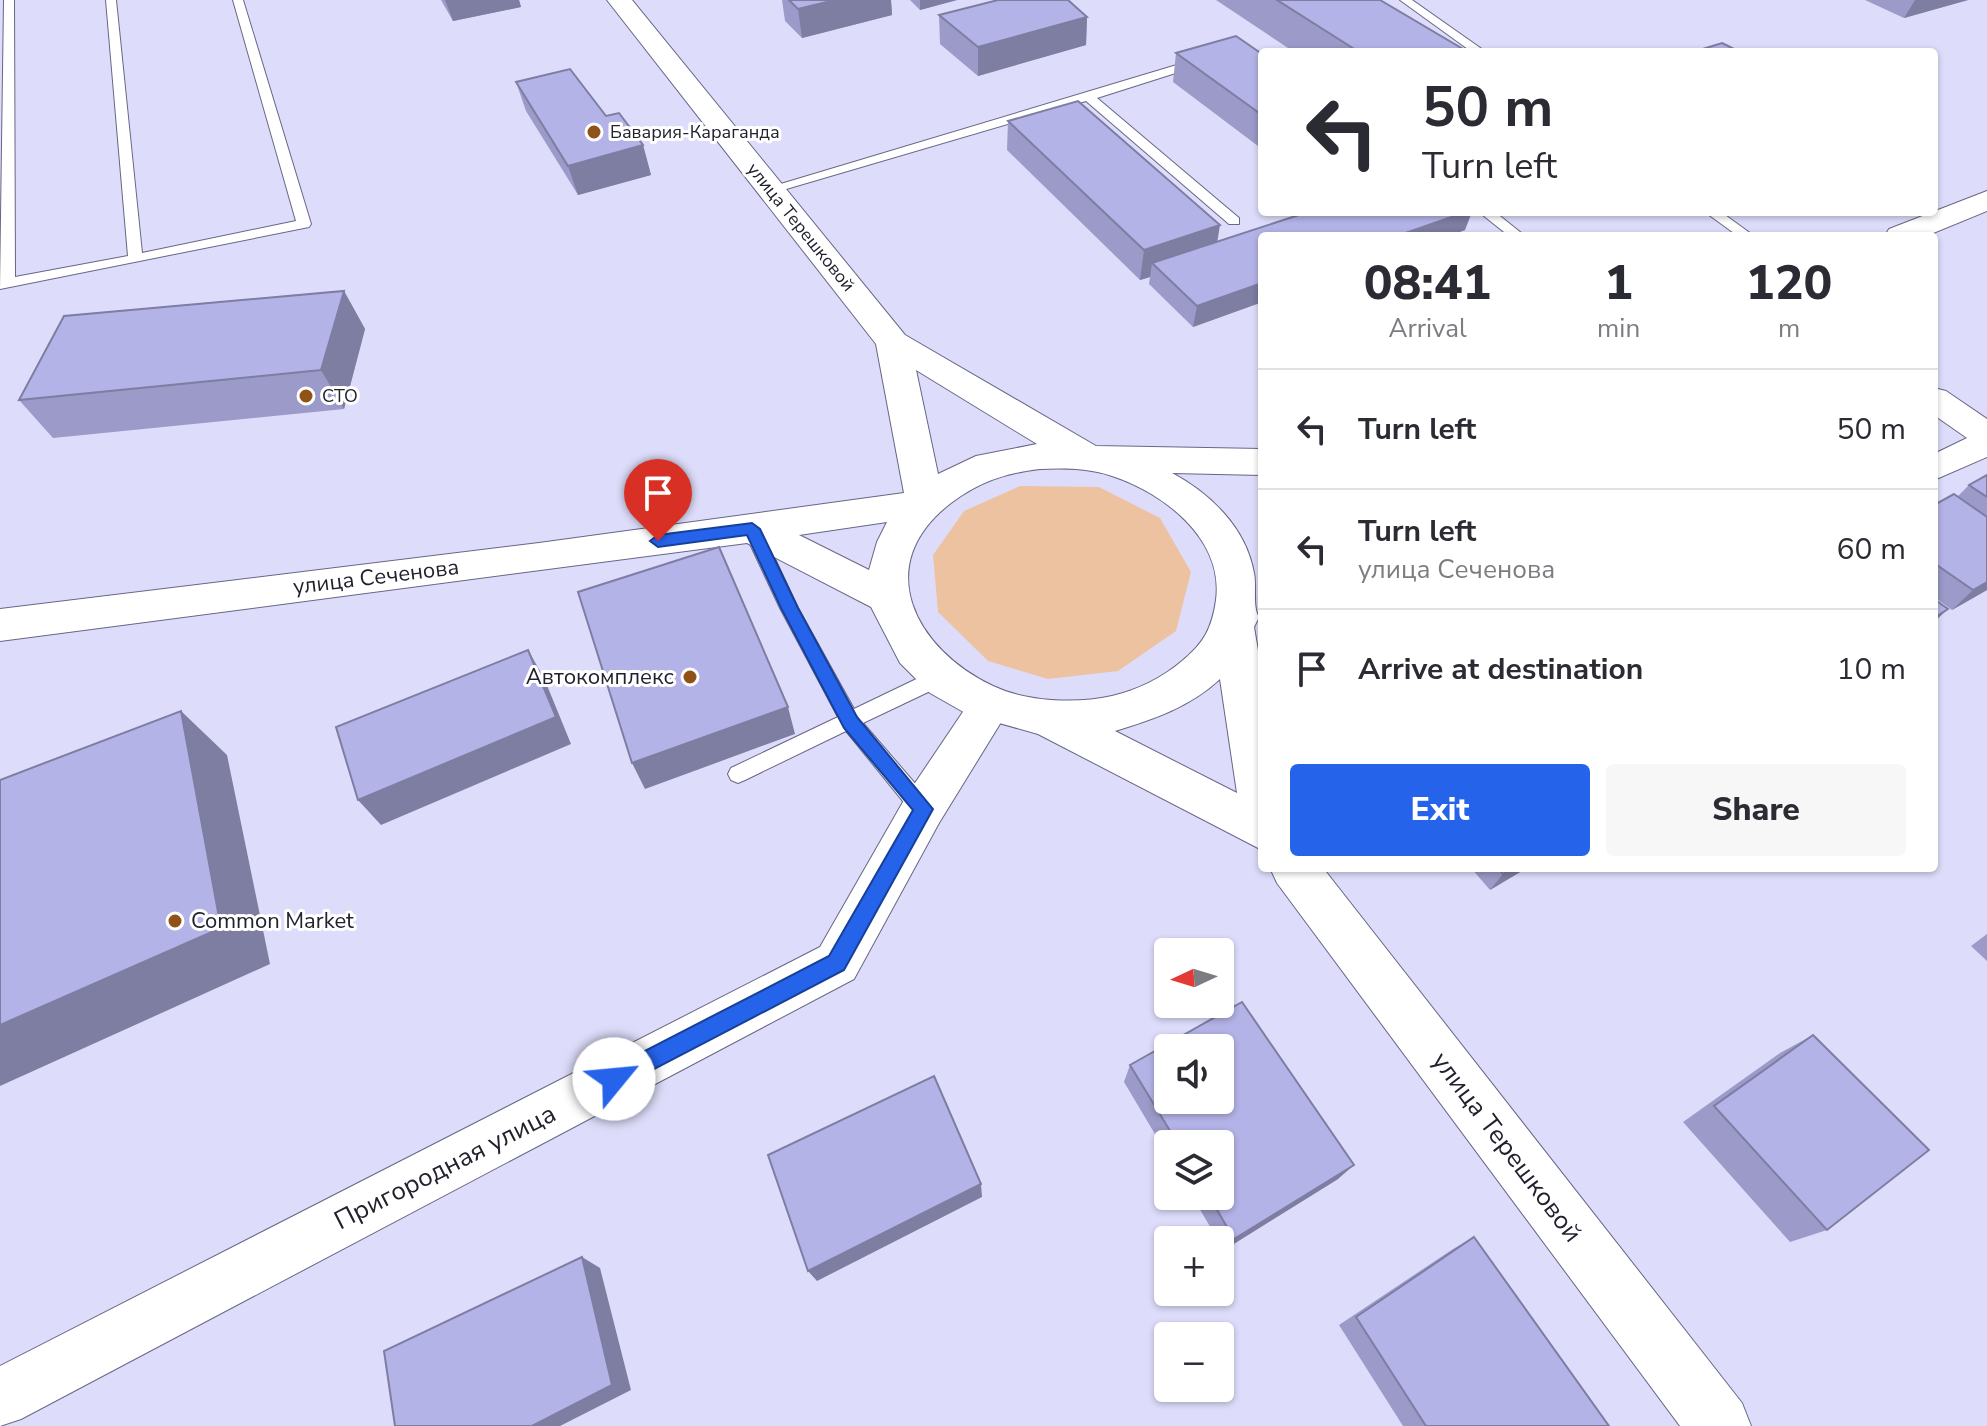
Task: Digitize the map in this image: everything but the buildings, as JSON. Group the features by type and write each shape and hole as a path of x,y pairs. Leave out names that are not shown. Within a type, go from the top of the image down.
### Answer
{"main road":[{"name":"улица Терешковой","path":"619,0 893,342 1089,458"},
{"path":"1910,232 1987,200"},
{"name":"улица Терешковой","path":"893,342 925,502"},
{"name":"улица Терешковой","path":"1233,627 1208,666 1166,697 1111,716 1050,719 990,706 938,678 904,640 888,597 889,562 902,530 925,502 959,478 999,463 1044,456 1089,458 1134,469 1175,489 1207,516 1229,550 1239,588 1233,627 1258,782"},
{"path":"1089,458 1258,462"},
{"name":"улица Сеченова","path":"0,625 752,529 925,502"},
{"path":"752,529 888,597"},
{"path":"1233,627 1258,580"},
{"name":"улица Терешковой","path":"1050,719 1258,827"},
{"name":"улица Терешковой","path":"1297,872 1719,1426"}],"street":[{"path":"1938,402 1987,436"},
{"path":"1938,466 1987,443"},
{"name":"Пригородная улица","path":"0,1398 837,963 923,809 990,706"}],"lane":[{"path":"9,0 4,284 304,224 238,0"},
{"path":"111,0 135,259"},
{"path":"1405,0 1474,48"},
{"path":"771,189 1208,59"},
{"path":"1088,97 1234,221"},
{"path":"1491,216 1513,232"},
{"path":"1718,216 1741,232"},
{"path":"752,529 789,608 851,723 923,809"},
{"path":"738,774 851,723 938,678"}],"shaded area":[{"path":"1020,486 1099,487 1160,518 1191,572 1176,631 1118,671 1048,679 988,661 938,612 933,555 964,511"}],"place":[{"name":"Бавария-Караганда","path":"594,132"},
{"name":"СТО","path":"306,396"},
{"name":"Автокомплекс","path":"690,677"},
{"name":"Common Market","path":"175,921"}],"route":[{"path":"614,1079 837,963 923,809 851,723 789,608 752,529 658,541"}]}
